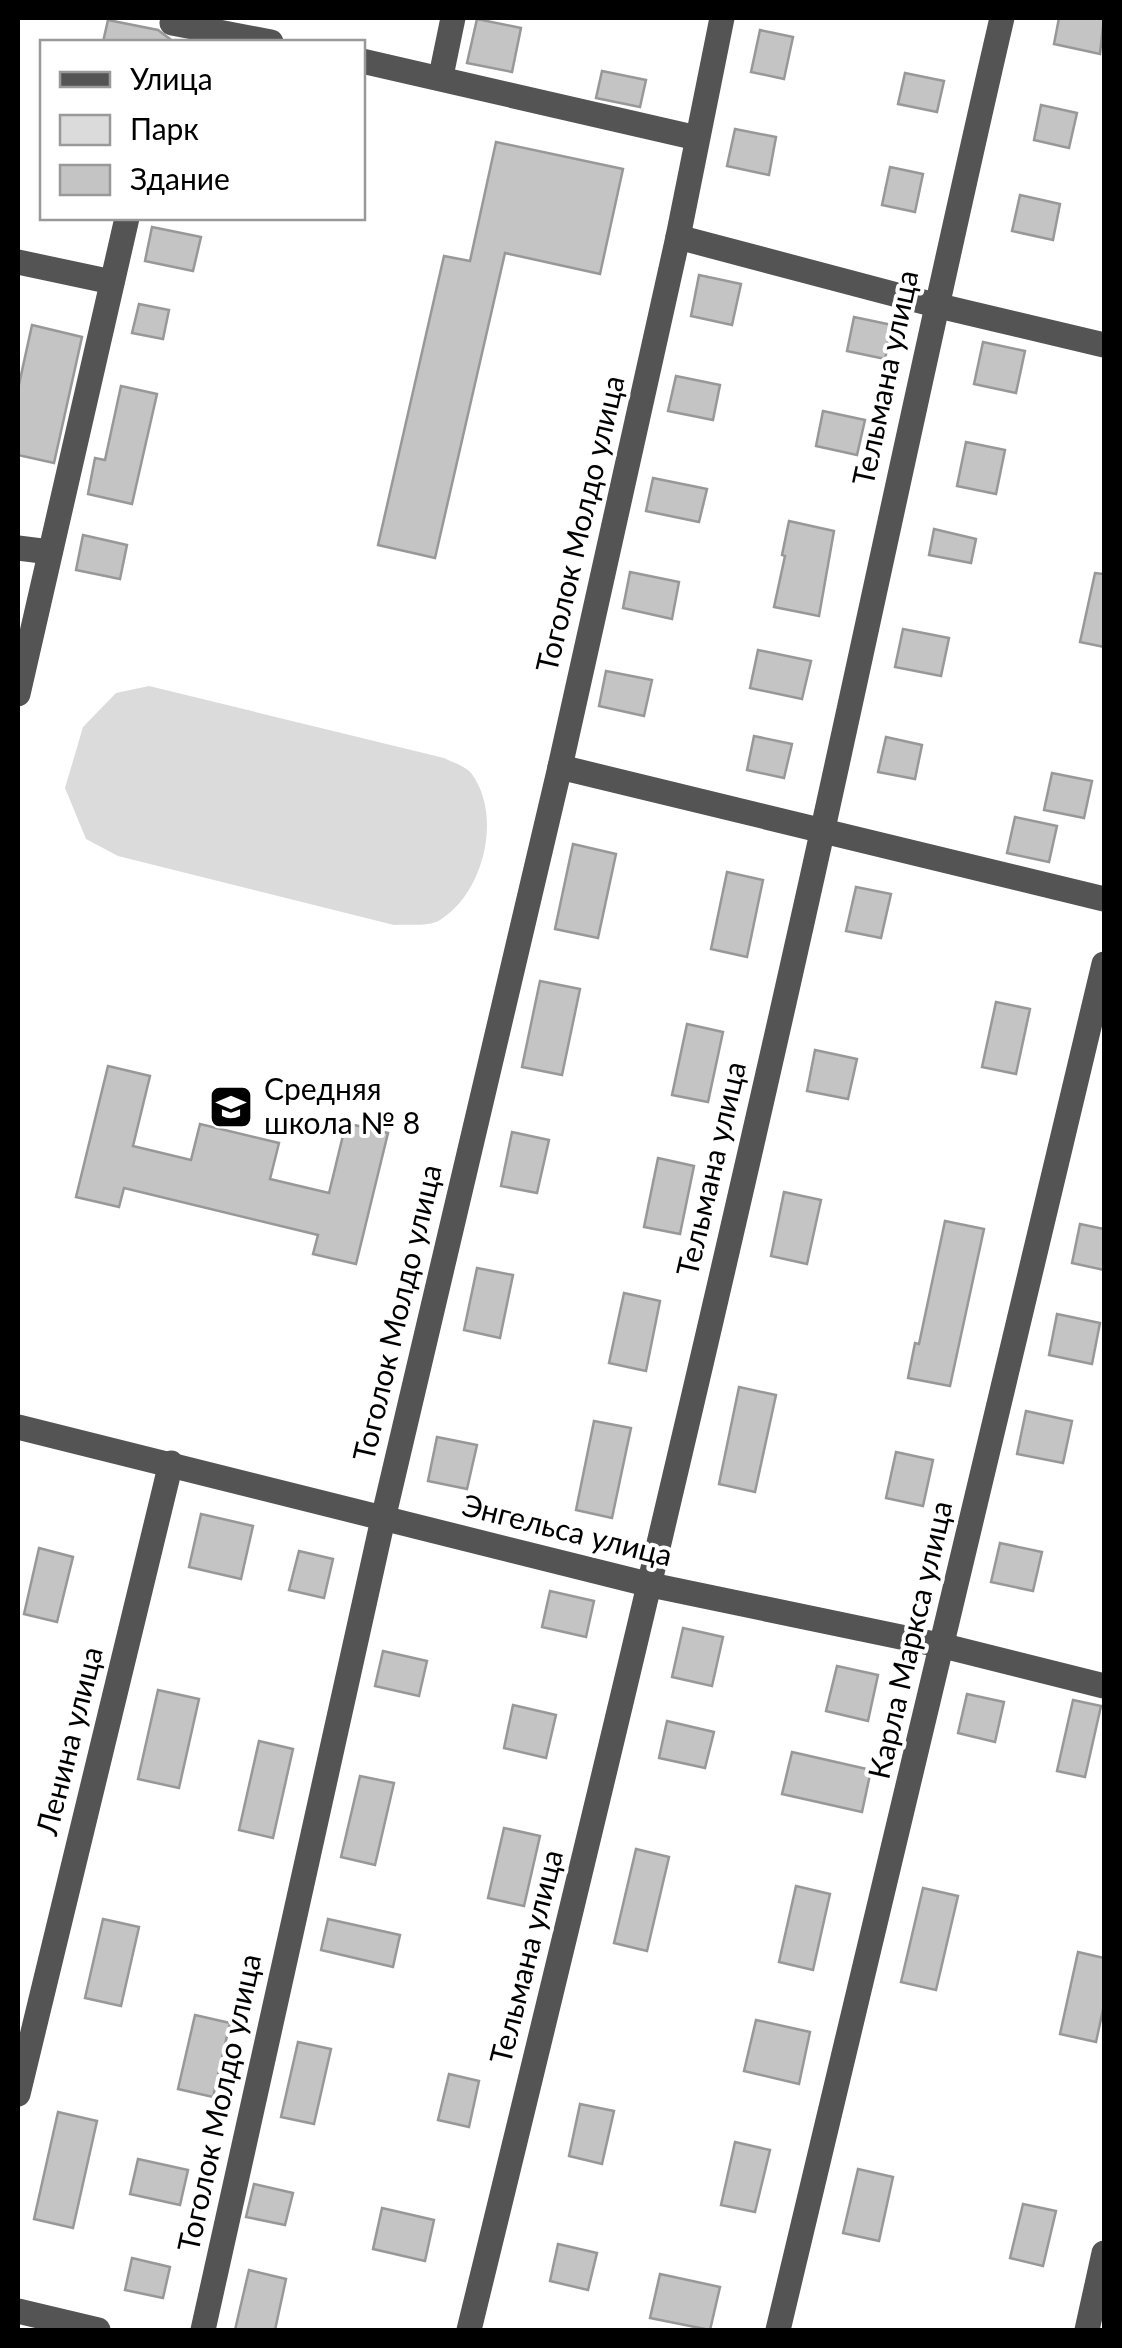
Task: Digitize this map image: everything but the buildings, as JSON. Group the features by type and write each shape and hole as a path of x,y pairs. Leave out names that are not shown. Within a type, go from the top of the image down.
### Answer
{"street":[{"path":"441,76 453,18"},
{"name":"Тоголок Молдо улица","path":"203,2330 383,1518 560,767 678,237 722,18"},
{"name":"Тельмана улица","path":"469,2330 651,1586 1002,18"},
{"path":"171,28 257,40"},
{"path":"365,62 697,138"},
{"path":"18,694 127,220"},
{"path":"678,237 935,305 1104,344"},
{"path":"18,262 112,282"},
{"path":"18,548 50,552"},
{"path":"560,767 1104,899"},
{"name":"Карла Маркса улица","path":"778,2330 1104,964"},
{"name":"Энгельса улица","path":"18,1427 651,1586 944,1646 1104,1686"},
{"name":"Ленина улица","path":"18,2094 24,2036 171,1463"},
{"path":"1087,2330 1104,2253"},
{"path":"18,2311 98,2330"}],"green space":[{"path":"149,686 444,758 465,768 481,790 487,831 478,873 468,892 440,920 394,925 118,856 86,839 65,788 83,727 116,693"}],"place":[{"name":"Средняя школа № 8","path":"231,1107"}]}
